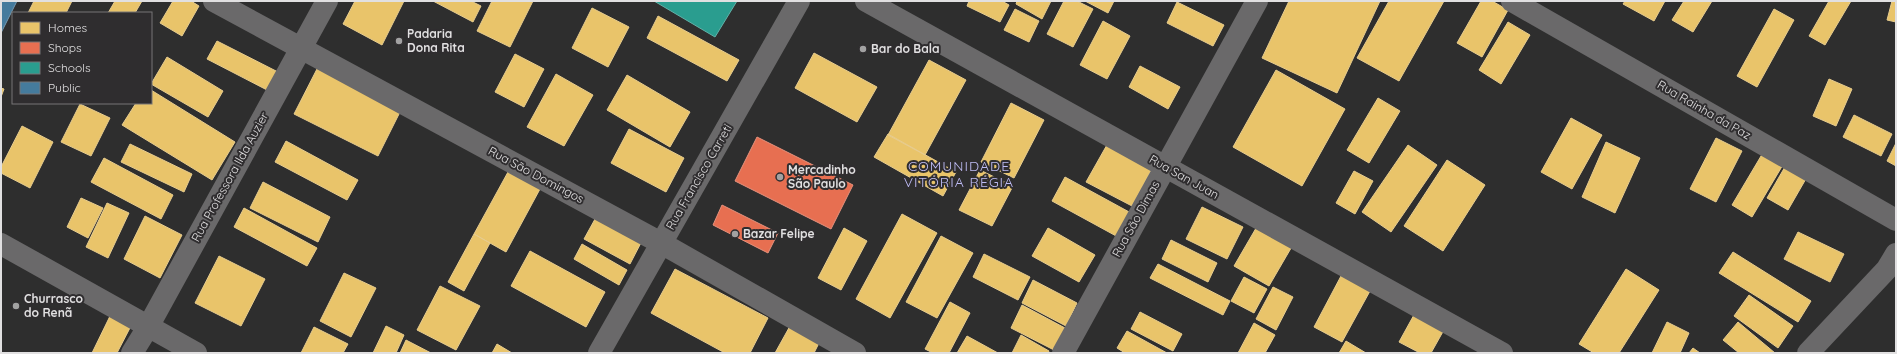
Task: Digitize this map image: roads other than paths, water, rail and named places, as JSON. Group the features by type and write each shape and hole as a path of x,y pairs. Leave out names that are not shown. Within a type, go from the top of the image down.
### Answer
{"street":[{"name":"Rua São Domingos","path":"214,1 660,243 855,353"},
{"name":"Rua Professora Ilda Auzier","path":"132,353 148,327 327,1"},
{"name":"Rua Francisco Carreti","path":"599,353 660,243 799,1"},
{"name":"Rua San Juan","path":"866,1 1502,353"},
{"name":"Rua São Dimas","path":"1063,353 1257,1"},
{"name":"Rua Rainha da Paz","path":"1512,1 1896,220"},
{"path":"1,244 196,353"},
{"path":"1808,353 1882,274 1896,254"}],"place":[{"name":"Padaria Dona Rita","path":"399,41"},
{"name":"Bar do Bala","path":"863,49"},
{"name":"Mercadinho São Paulo","path":"780,177"},
{"name":"Bazar Felipe","path":"735,234"},
{"name":"Churrasco do Renã","path":"16,306"}],"district":[{"name":"COMUNIDADE VITÓRIA RÉGIA","path":"959,174"}]}
